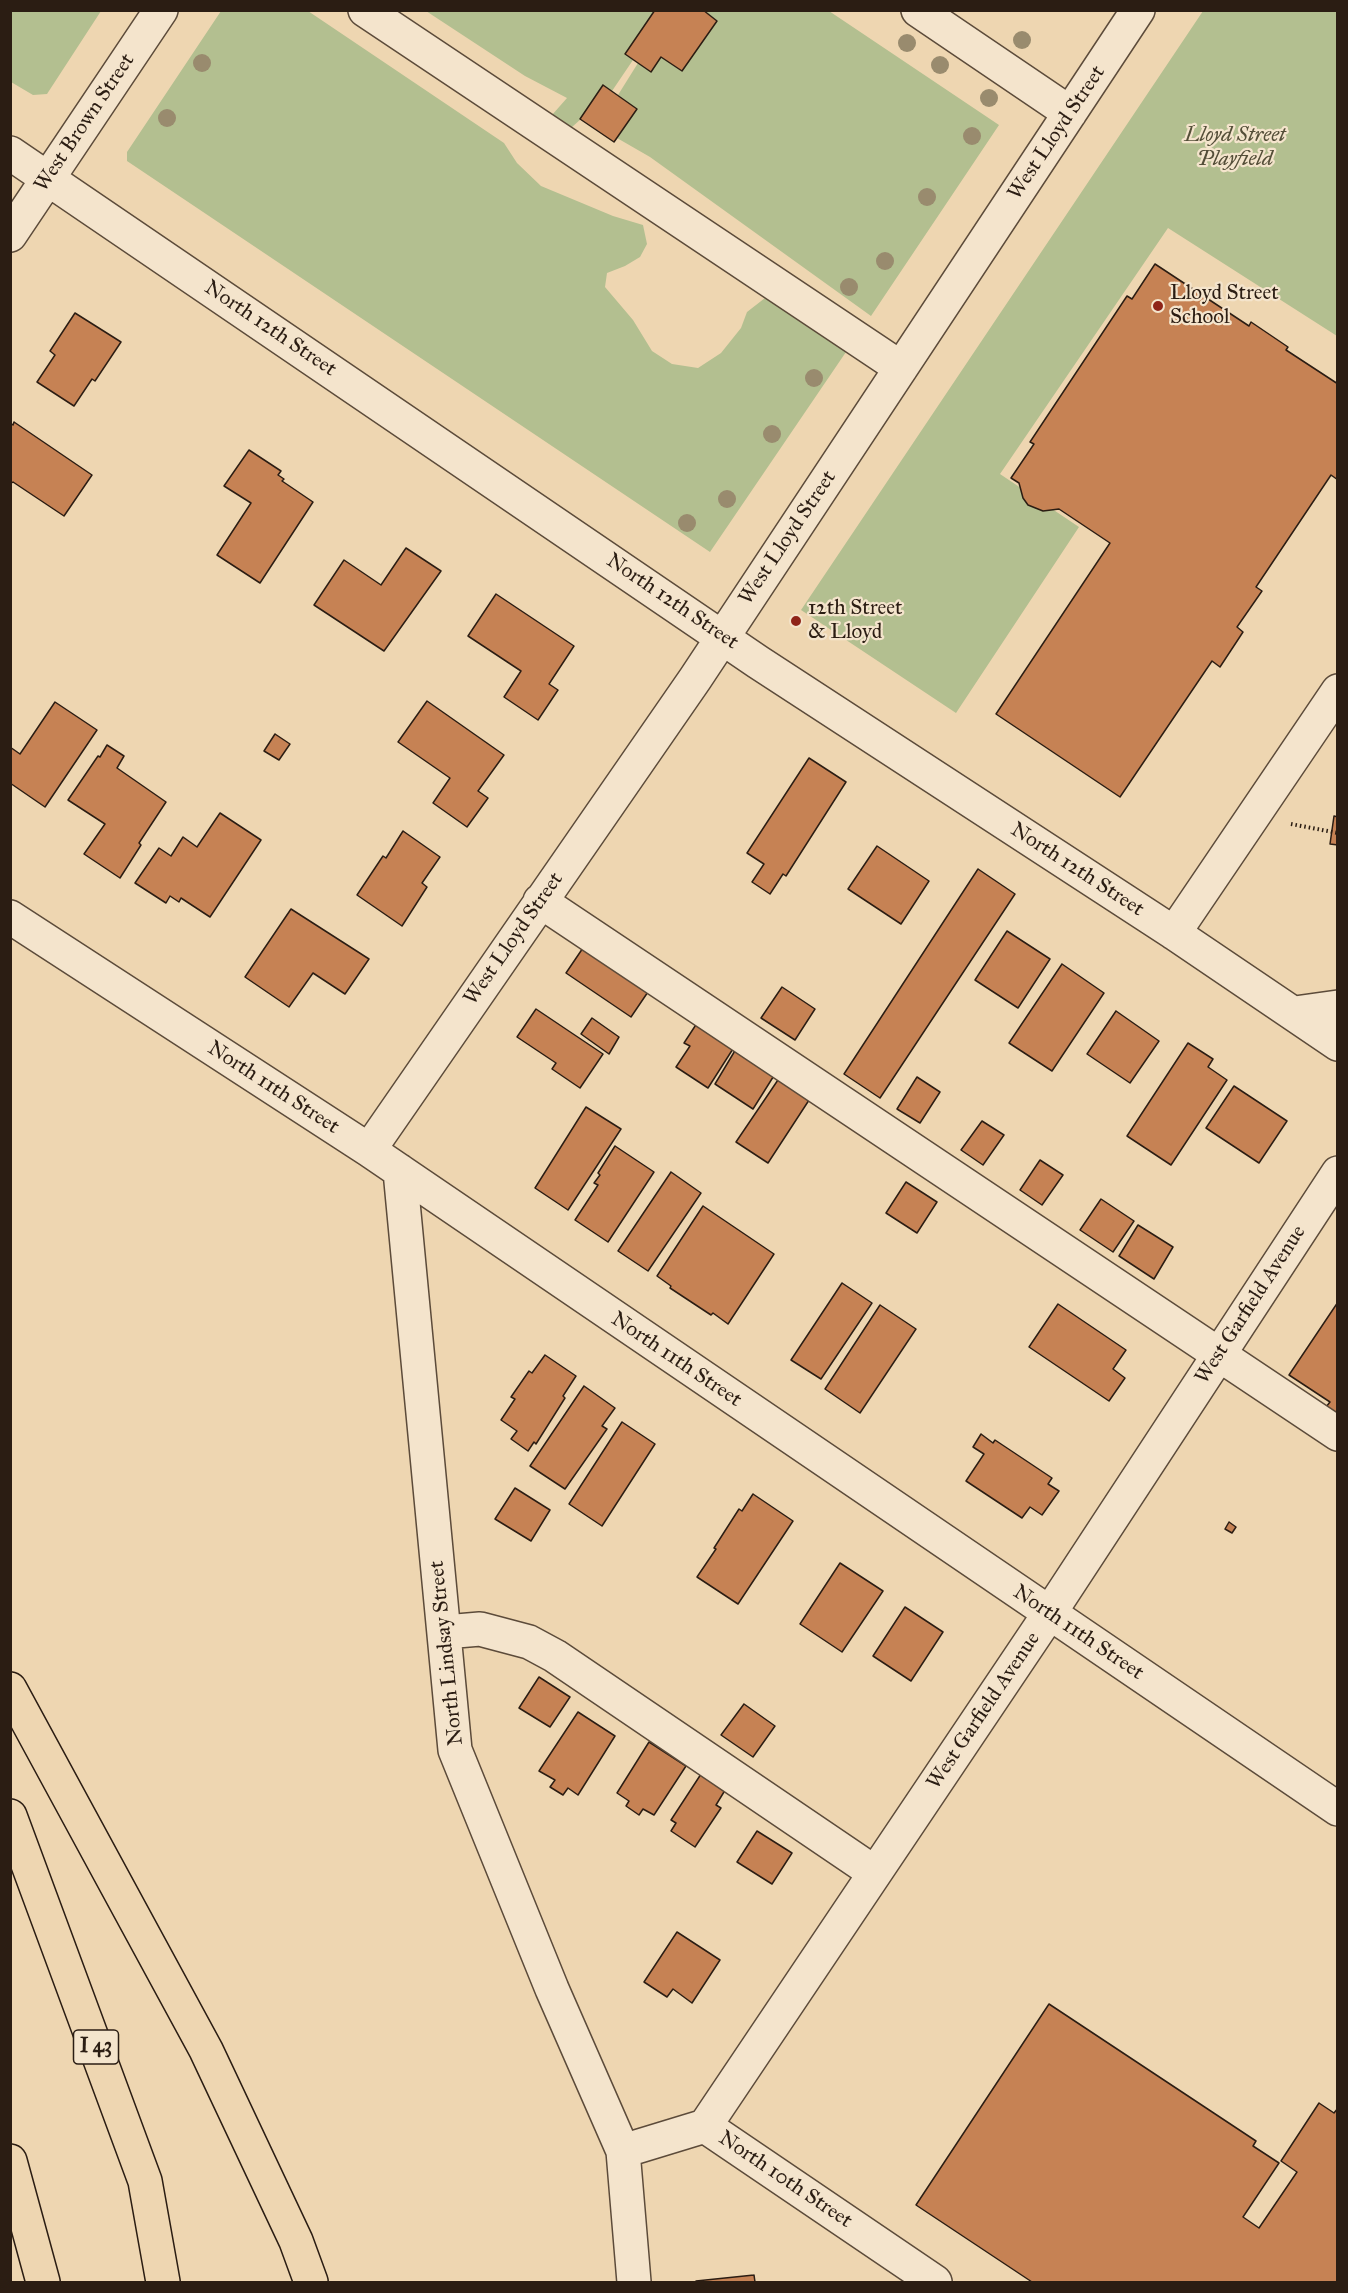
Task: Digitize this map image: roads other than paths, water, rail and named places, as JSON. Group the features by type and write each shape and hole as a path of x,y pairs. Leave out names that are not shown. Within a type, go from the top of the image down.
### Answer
{"highway":[{"path":"10,1689 206,2050 297,2241 311,2283"},
{"name":"I 43","path":"10,1816 145,2181 163,2283"},
{"path":"10,2161 44,2283"}],"street":[{"name":"West Brown Street","path":"10,235 161,10"},
{"path":"365,10 901,368"},
{"path":"918,10 1070,113"},
{"name":"West Lloyd Street","path":"369,1150 723,637 1138,10"},
{"name":"North 12th Street","path":"10,153 723,637 1295,1013 1338,1044"},
{"path":"1174,933 1338,691"},
{"path":"540,901 1338,1434"},
{"name":"North 11th Street","path":"10,917 369,1150 1338,1809"},
{"path":"1295,1013 1338,1007"},
{"name":"North Lindsay Street","path":"400,1171 455,1750 552,1989 623,2151 634,2283"},
{"name":"West Garfield Avenue","path":"705,2126 1049,1614 1338,1173"},
{"path":"445,1632 480,1629 530,1642 555,1656 874,1874"},
{"name":"North 10th Street","path":"623,2151 705,2126 935,2283"}],"place":[{"name":"Lloyd Street School","path":"1158,306"},
{"name":"12th Street & Lloyd","path":"796,621"}],"park label":[{"name":"Lloyd Street Playfield","path":"1235,148"}]}
